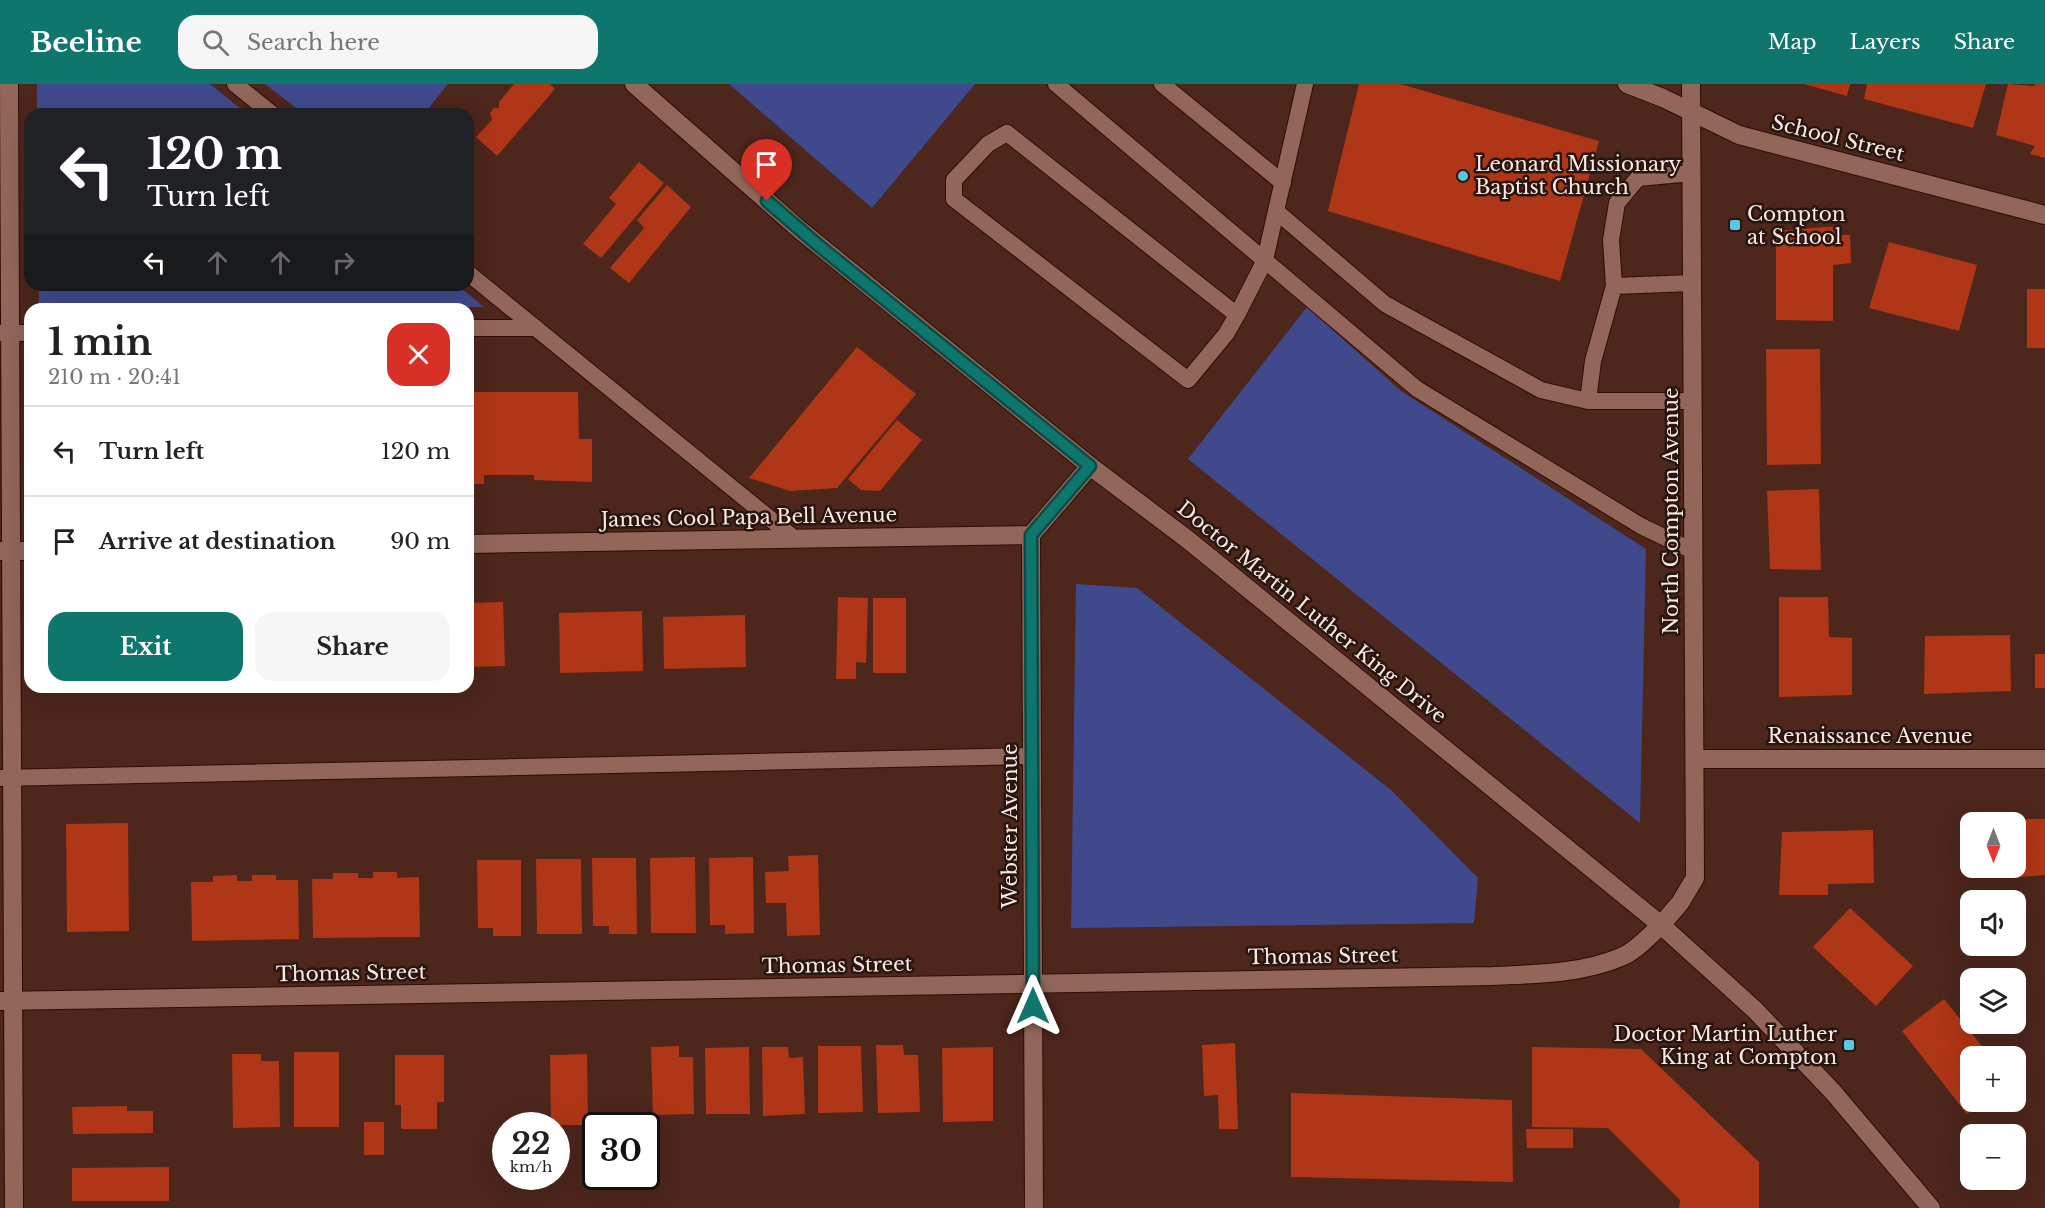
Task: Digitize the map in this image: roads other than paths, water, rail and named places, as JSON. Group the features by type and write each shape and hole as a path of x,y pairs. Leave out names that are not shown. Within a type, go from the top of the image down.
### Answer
{"street":[{"path":"9,84 5,333 6,778 7,1001 14,1208"},
{"name":"Doctor Martin Luther King Drive","path":"634,84 800,230 1090,466 1187,539 1660,925 1755,1010 1833,1092 1931,1208"},
{"name":"School Street","path":"1627,84 1663,98 1739,135 2045,215"},
{"name":"North Compton Avenue","path":"1660,925 1680,903 1695,878 1691,84"},
{"path":"1031,535 1090,466"},
{"name":"James Cool Papa Bell Avenue","path":"474,544 1031,535"},
{"name":"Webster Avenue","path":"1031,535 1034,1208"},
{"path":"5,551 24,550"},
{"name":"Renaissance Avenue","path":"1695,759 2045,759"},
{"name":"Thomas Street","path":"7,1001 1493,976 1550,973 1587,968 1622,957 1660,925"}],"lane":[{"path":"235,84 265,108"},
{"path":"1056,84 1417,388 1641,526 1693,551"},
{"path":"1162,84 1283,183"},
{"path":"1237,315 1007,133 988,144 954,180 954,199 1188,380 1226,334 1237,315 1265,260 1305,84"},
{"path":"1588,401 1593,361 1614,286 1611,240 1617,204 1638,178 1692,173"},
{"path":"1276,211 1385,304 1541,390 1588,401 1693,401"},
{"path":"474,278 795,539"},
{"path":"1614,286 1692,283"},
{"path":"474,328 536,328"},
{"path":"5,333 24,333"},
{"path":"6,778 1032,756"}],"place":[{"name":"Leonard Missionary Baptist Church","path":"1463,176"},
{"name":"Compton at School","path":"1735,225"},
{"name":"Doctor Martin Luther King at Compton","path":"1849,1045"}]}
